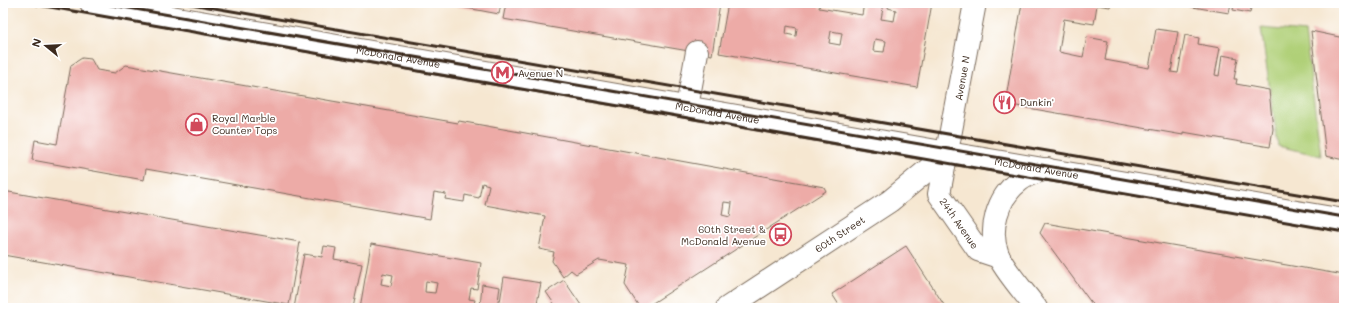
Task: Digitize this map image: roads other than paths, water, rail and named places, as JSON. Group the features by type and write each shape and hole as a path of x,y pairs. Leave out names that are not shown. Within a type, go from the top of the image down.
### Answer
{"main road":[{"name":"McDonald Avenue","path":"90,3 948,153 1344,220"},
{"name":"Avenue N","path":"948,153 975,3"},
{"path":"687,107 697,52"},
{"name":"24th Avenue","path":"948,153 939,194 978,250 999,257"},
{"name":"60th Street","path":"727,308 890,201 948,153"},
{"name":"24th Avenue","path":"1036,308 999,257 994,243 994,230 1002,202 1009,190 1020,180 1031,174 1047,170"}],"railway":[{"path":"27,3 1344,232"},
{"path":"100,3 1344,217"},
{"path":"185,3 1344,202"}],"place":[{"name":"Avenue N","path":"503,73"},
{"name":"Dunkin'","path":"1005,102"},
{"name":"Royal Marble Counter Tops","path":"197,124"},
{"name":"60th Street & McDonald Avenue","path":"781,235"}]}
